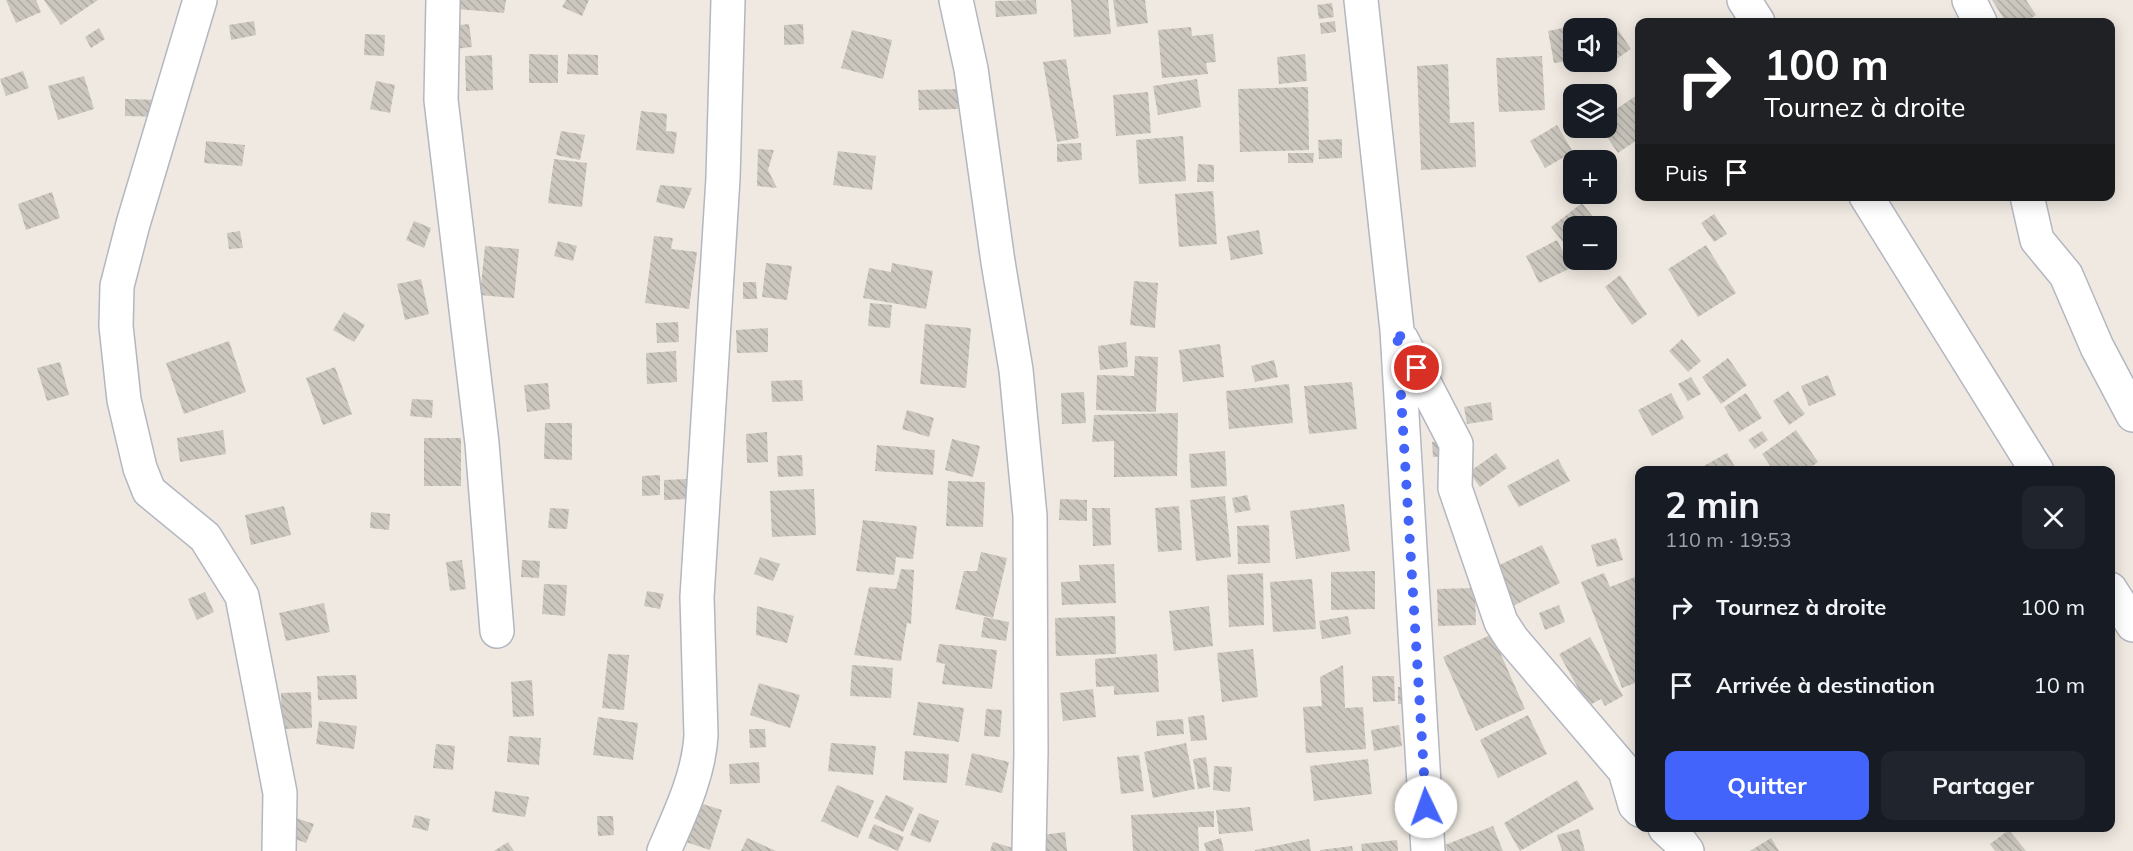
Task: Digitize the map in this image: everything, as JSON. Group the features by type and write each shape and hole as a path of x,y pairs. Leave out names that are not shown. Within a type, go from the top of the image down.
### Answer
{"street":[{"path":"200,0 133,224 117,286 116,326 124,400 140,468 149,491 206,537 242,596 280,794 279,851"},
{"path":"442,0 441,100 482,443 497,631"},
{"path":"664,851 682,810 700,756 697,597 723,178 728,0"},
{"path":"956,0 971,69 998,262 1016,370 1030,516 1029,851"},
{"path":"1360,0 1397,330 1428,851"},
{"path":"1744,0 1755,18"},
{"path":"1969,0 1978,18"},
{"path":"1869,201 2034,466"},
{"path":"2028,201 2037,240 2066,275 2097,346 2133,415"},
{"path":"1397,330 1456,444 1455,488 1501,622 1512,639 1632,767 1635,805"},
{"path":"2115,596 2132,620"},
{"path":"1669,832 1686,851"}],"building":[{"path":"6,0 36,0 41,12 16,23"},
{"path":"44,0 98,0 61,25"},
{"path":"458,0 506,0 504,13 457,9"},
{"path":"566,0 589,0 582,16 562,7"},
{"path":"1036,0 1037,14 996,17 995,1"},
{"path":"1071,0 1108,0 1111,34 1074,37"},
{"path":"1113,0 1145,0 1148,23 1117,27"},
{"path":"1992,0 2026,0 2036,15 2031,18 2003,18"},
{"path":"1332,3 1334,17 1319,19 1317,5"},
{"path":"254,21 256,35 231,40 229,25"},
{"path":"1335,21 1336,32 1321,34 1320,23"},
{"path":"469,24 472,47 455,49 452,26"},
{"path":"803,24 804,44 784,45 784,25"},
{"path":"1191,27 1192,36 1213,34 1216,62 1206,63 1208,74 1162,78 1158,30"},
{"path":"99,28 105,39 91,48 85,37"},
{"path":"1563,28 1563,62 1554,63 1548,31"},
{"path":"1617,28 1631,49 1617,59"},
{"path":"852,30 892,40 883,79 841,68"},
{"path":"365,34 385,35 384,56 364,55"},
{"path":"529,54 558,55 558,83 529,83"},
{"path":"568,54 598,55 598,75 567,74"},
{"path":"1305,54 1307,81 1279,84 1277,57"},
{"path":"492,55 493,90 466,91 465,56"},
{"path":"1542,56 1545,110 1499,112 1496,58"},
{"path":"1066,59 1079,138 1057,142 1043,62"},
{"path":"1448,64 1450,123 1474,122 1476,167 1421,170 1417,66"},
{"path":"23,71 29,88 6,96 0,79"},
{"path":"84,76 94,109 58,120 48,86"},
{"path":"1197,79 1201,107 1158,115 1153,86"},
{"path":"376,81 395,85 390,113 370,109"},
{"path":"1308,87 1309,150 1240,152 1238,89"},
{"path":"958,89 958,109 919,110 918,90"},
{"path":"1148,92 1151,133 1116,136 1113,95"},
{"path":"1635,96 1635,141 1618,153 1608,138 1617,138 1617,109"},
{"path":"125,99 163,100 163,117 125,116"},
{"path":"641,111 667,114 666,131 677,132 674,154 636,150"},
{"path":"1557,125 1572,150 1563,150 1563,158 1545,168 1530,141"},
{"path":"561,131 585,135 580,160 556,155"},
{"path":"1183,136 1186,181 1139,184 1136,140"},
{"path":"1342,139 1342,158 1319,159 1318,140"},
{"path":"206,141 245,145 242,166 204,163"},
{"path":"1081,143 1082,160 1057,162 1057,144"},
{"path":"758,149 774,150 768,170 777,188 757,186"},
{"path":"838,151 876,156 872,190 833,185"},
{"path":"1288,153 1314,153 1313,163 1288,163"},
{"path":"554,159 587,163 582,207 548,203"},
{"path":"1198,164 1214,165 1214,182 1197,182"},
{"path":"660,185 692,188 684,209 656,202"},
{"path":"1213,191 1217,244 1179,247 1175,194"},
{"path":"52,192 60,218 26,230 18,204"},
{"path":"1583,204 1592,216 1565,216"},
{"path":"1714,214 1727,234 1714,242 1701,223"},
{"path":"1563,218 1563,242 1551,227"},
{"path":"414,221 431,228 424,248 406,240"},
{"path":"1259,230 1263,254 1231,260 1227,236"},
{"path":"240,231 243,248 229,249 227,233"},
{"path":"654,236 673,238 671,249 697,252 689,309 645,303"},
{"path":"1557,240 1563,252 1563,270 1567,270 1539,283 1526,256"},
{"path":"558,241 577,246 573,261 554,256"},
{"path":"1706,245 1736,293 1698,317 1668,269"},
{"path":"485,246 519,249 514,298 480,295"},
{"path":"766,263 792,266 787,300 762,297"},
{"path":"892,263 933,271 926,309 863,298 869,268 891,272"},
{"path":"1620,275 1647,314 1632,325 1605,287"},
{"path":"421,279 429,314 405,320 397,284"},
{"path":"1134,281 1158,283 1155,328 1130,325"},
{"path":"743,282 756,282 757,299 743,299"},
{"path":"870,303 892,305 890,328 868,326"},
{"path":"344,312 365,325 354,342 333,330"},
{"path":"678,322 679,342 657,343 656,323"},
{"path":"925,324 971,328 966,388 920,384"},
{"path":"768,328 768,352 737,353 736,330"},
{"path":"1682,339 1701,361 1688,372 1669,351"},
{"path":"229,341 246,392 184,414 166,363"},
{"path":"1126,342 1128,367 1100,370 1098,346"},
{"path":"1220,344 1224,377 1183,382 1179,350"},
{"path":"676,351 677,382 647,384 646,353"},
{"path":"1135,356 1158,357 1156,412 1096,410 1097,375 1134,376"},
{"path":"1728,358 1747,385 1721,404 1702,377"},
{"path":"1274,360 1278,377 1255,382 1251,366"},
{"path":"60,362 69,395 47,401 37,368"},
{"path":"335,367 352,414 323,425 306,378"},
{"path":"1828,375 1836,395 1809,406 1801,386"},
{"path":"1691,377 1701,394 1688,401 1678,384"},
{"path":"802,380 803,401 772,402 771,381"},
{"path":"1352,382 1357,429 1309,434 1304,386"},
{"path":"548,383 550,409 527,412 524,385"},
{"path":"1289,384 1293,423 1229,429 1226,391"},
{"path":"1788,391 1805,414 1789,425 1773,401"},
{"path":"1084,392 1086,423 1062,424 1061,393"},
{"path":"1671,393 1684,418 1652,436 1638,410"},
{"path":"1746,393 1762,418 1739,432 1724,407"},
{"path":"412,399 433,400 432,418 410,416"},
{"path":"1491,402 1493,420 1467,424 1464,407"},
{"path":"907,410 934,418 929,437 902,429"},
{"path":"1178,413 1177,476 1114,477 1114,441 1092,442 1094,415"},
{"path":"545,423 572,423 572,460 544,459"},
{"path":"223,430 226,454 180,462 177,438"},
{"path":"1796,430 1818,462 1813,466 1770,466 1762,454"},
{"path":"1762,431 1768,440 1755,449 1748,440"},
{"path":"767,432 768,462 747,463 746,434"},
{"path":"424,438 461,438 461,486 424,486"},
{"path":"952,439 980,446 973,477 945,470"},
{"path":"1448,440 1449,456 1433,457 1432,442"},
{"path":"877,445 935,450 933,475 875,471"},
{"path":"1225,451 1227,486 1191,488 1189,454"},
{"path":"1496,453 1507,468 1480,487 1469,472"},
{"path":"1727,453 1734,466 1704,466"},
{"path":"802,455 803,476 778,477 777,456"},
{"path":"1558,459 1570,481 1519,507 1507,486"},
{"path":"660,475 660,495 642,496 642,476"},
{"path":"687,479 688,499 664,500 664,480"},
{"path":"948,481 985,482 983,527 946,526"},
{"path":"814,489 816,535 772,537 770,491"},
{"path":"1247,495 1251,510 1235,513 1232,498"},
{"path":"1225,496 1231,557 1196,561 1190,500"},
{"path":"1060,499 1087,500 1087,521 1059,520"},
{"path":"1344,504 1350,551 1296,559 1290,511"},
{"path":"284,506 291,535 251,545 245,515"},
{"path":"1179,506 1182,550 1158,552 1155,508"},
{"path":"550,508 569,509 567,529 548,528"},
{"path":"1092,508 1110,508 1111,545 1093,546"},
{"path":"371,512 390,514 389,530 370,528"},
{"path":"863,520 917,526 913,559 896,557 894,575 856,571"},
{"path":"1269,525 1270,563 1238,564 1237,526"},
{"path":"1616,538 1623,560 1597,567 1591,545"},
{"path":"1542,545 1560,583 1513,606 1495,567"},
{"path":"981,552 1007,558 993,618 955,609 964,571 977,571"},
{"path":"760,557 780,564 773,581 754,574"},
{"path":"462,560 466,589 450,591 446,562"},
{"path":"522,560 540,561 539,578 521,577"},
{"path":"1114,564 1116,603 1062,605 1061,582 1080,581 1079,565"},
{"path":"901,569 914,570 911,624 907,623 901,661 854,655 869,587 896,589"},
{"path":"1375,571 1375,609 1331,610 1331,572"},
{"path":"1263,573 1264,625 1229,627 1227,575"},
{"path":"1604,573 1610,587 1635,577 1635,683 1622,688 1581,582"},
{"path":"1312,579 1316,629 1273,632 1270,582"},
{"path":"544,584 567,585 565,616 542,614"},
{"path":"1475,588 1476,625 1438,626 1437,589"},
{"path":"647,591 664,594 660,609 644,606"},
{"path":"205,592 214,612 197,620 188,599"},
{"path":"324,603 330,632 286,641 279,613"},
{"path":"1559,605 1565,622 1545,630 1539,613"},
{"path":"757,606 794,616 787,643 756,635"},
{"path":"1209,606 1213,646 1174,651 1169,611"},
{"path":"1115,616 1116,654 1056,656 1055,618"},
{"path":"1348,616 1351,634 1322,639 1319,621"},
{"path":"984,617 1009,622 1006,641 981,637"},
{"path":"1492,634 1525,709 1476,731 1443,657"},
{"path":"1590,637 1623,696 1605,706 1601,699 1588,706 1559,654"},
{"path":"939,644 997,650 992,689 942,684 945,664 936,662"},
{"path":"1253,649 1258,697 1222,702 1217,653"},
{"path":"608,654 629,655 624,710 602,708"},
{"path":"1157,654 1159,692 1114,695 1114,686 1096,687 1095,659"},
{"path":"852,665 893,668 891,698 850,696"},
{"path":"1343,665 1345,708 1363,707 1366,749 1306,753 1303,707 1322,706 1320,677"},
{"path":"356,675 357,699 318,700 317,676"},
{"path":"1372,676 1394,676 1395,701 1373,702"},
{"path":"532,680 534,716 513,717 511,682"},
{"path":"759,683 800,695 790,728 750,715"},
{"path":"1398,687 1410,687 1409,704 1398,704"},
{"path":"1093,689 1096,717 1063,721 1060,693"},
{"path":"311,692 312,728 282,729 281,693"},
{"path":"918,702 964,708 959,742 913,735"},
{"path":"986,709 1002,710 1000,737 984,736"},
{"path":"1204,715 1207,740 1191,741 1188,717"},
{"path":"1528,715 1547,754 1498,778 1480,740"},
{"path":"598,717 638,723 633,760 593,755"},
{"path":"1183,719 1184,734 1157,736 1156,721"},
{"path":"319,721 357,726 354,749 316,744"},
{"path":"1399,725 1402,746 1374,751 1371,730"},
{"path":"749,729 765,729 766,747 750,748"},
{"path":"509,736 541,738 539,765 507,762"},
{"path":"831,743 876,746 873,775 828,771"},
{"path":"1186,743 1195,789 1153,798 1144,752"},
{"path":"436,744 455,746 453,770 433,768"},
{"path":"905,751 949,754 947,783 903,780"},
{"path":"972,753 1009,762 1002,793 965,785"},
{"path":"1139,755 1144,791 1121,794 1117,757"},
{"path":"1206,757 1210,787 1198,789 1193,759"},
{"path":"1368,759 1372,794 1314,801 1310,766"},
{"path":"759,762 760,783 730,784 729,764"},
{"path":"1214,766 1232,767 1230,792 1213,790"},
{"path":"1577,780 1594,809 1520,851 1504,823"},
{"path":"837,785 874,801 858,838 821,821"},
{"path":"495,791 529,797 525,817 492,812"},
{"path":"886,795 914,808 903,832 874,818"},
{"path":"696,802 722,810 710,850 683,841"},
{"path":"1250,807 1253,831 1219,834 1216,810"},
{"path":"1214,811 1214,827 1198,827 1199,851 1133,851 1131,815"},
{"path":"919,813 939,821 930,843 910,835"},
{"path":"415,815 430,819 428,831 412,827"},
{"path":"597,816 613,816 614,835 598,836"},
{"path":"296,818 314,824 306,843 290,837"},
{"path":"874,824 904,837 898,851 868,838"},
{"path":"1493,826 1503,851 1447,851 1445,845"},
{"path":"1579,829 1585,851 1562,851 1557,835"},
{"path":"1065,832 1067,851 1045,851 1043,835"},
{"path":"2006,832 2011,832 2026,851 1995,851 1990,844"},
{"path":"747,838 776,851 741,851"},
{"path":"1221,838 1224,851 1206,851 1204,843"},
{"path":"1771,838 1779,851 1750,851"},
{"path":"1309,839 1311,851 1255,851 1255,850"},
{"path":"1397,840 1398,851 1362,851 1361,844"},
{"path":"508,842 514,851 494,851"},
{"path":"993,842 1013,848 1012,851 990,851"},
{"path":"1352,846 1353,851 1320,851 1320,850"}],"route":[{"path":"1417,368 1397,330 1426,807"}]}
